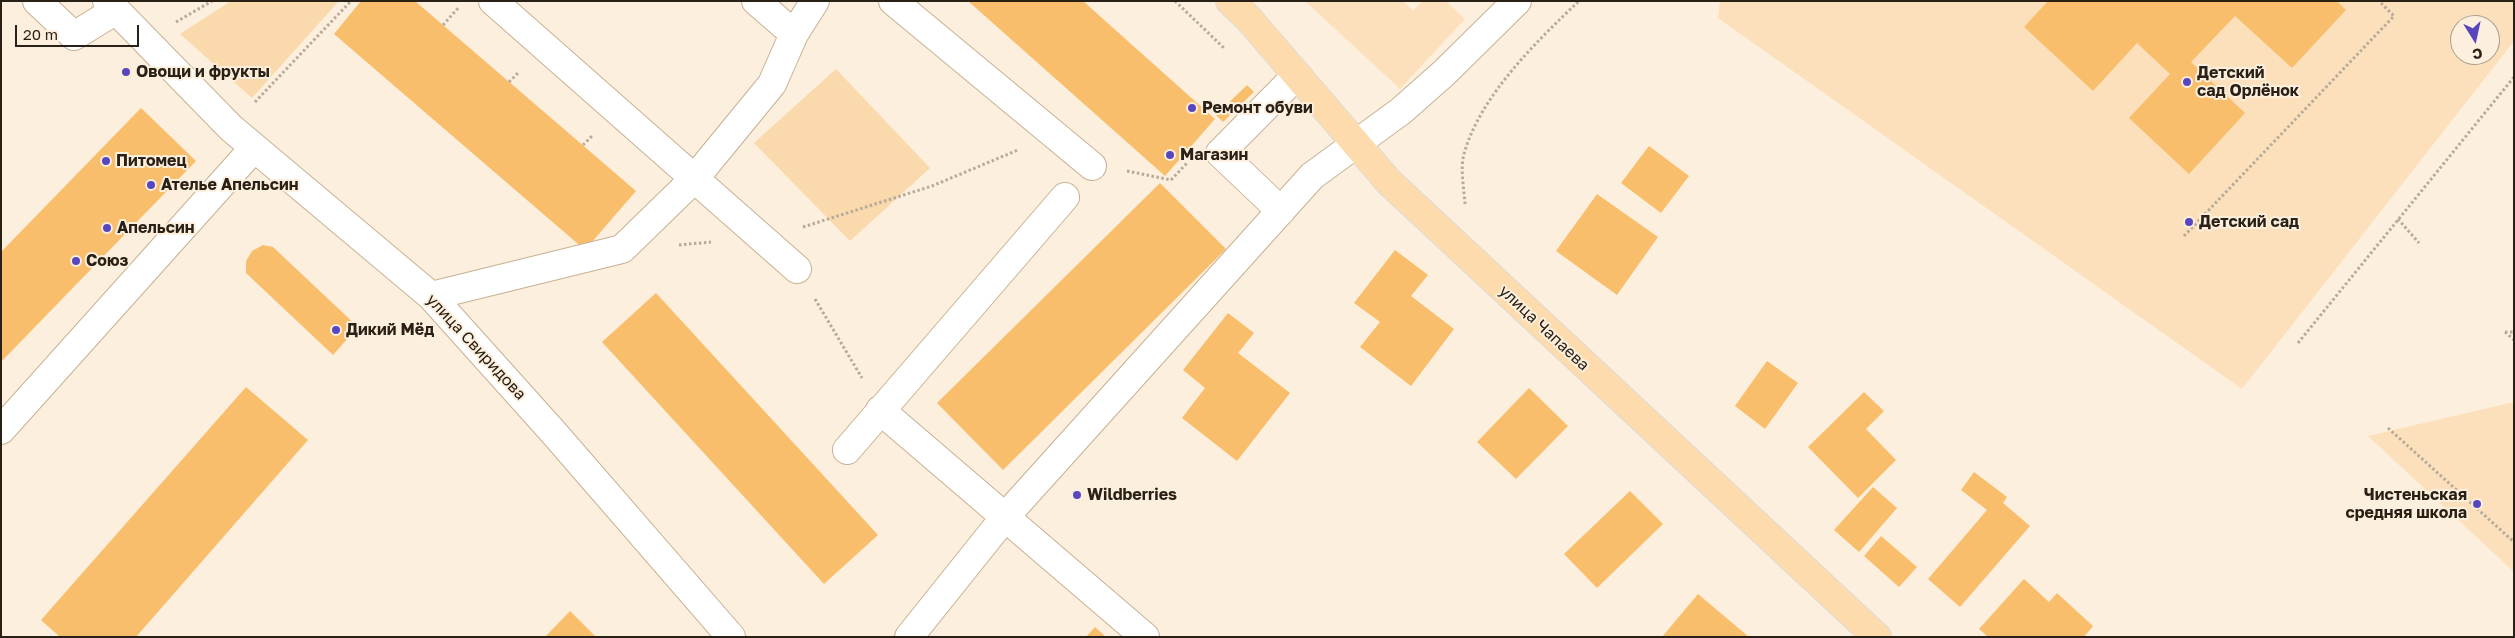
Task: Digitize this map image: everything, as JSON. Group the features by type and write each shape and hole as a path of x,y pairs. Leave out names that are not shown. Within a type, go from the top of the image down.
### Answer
{"main road":[{"name":"улица Чапаева","path":"1230,1 1248,18 1389,182 1876,637"}],"street":[{"path":"37,1 74,36 112,6"},
{"path":"493,1 797,268"},
{"path":"756,1 794,34"},
{"path":"431,296 622,249 695,178 772,84 794,34 815,1"},
{"path":"893,1 1092,166"},
{"path":"1312,176 1357,145 1401,111 1444,73 1517,1"},
{"name":"улица Свиридова","path":"112,6 231,128 431,296 554,433 731,637"},
{"path":"1281,211 1220,153 1297,75"},
{"path":"1328,112 1352,124 1372,124 1401,111"},
{"path":"1389,182 1381,159 1382,145 1385,132 1401,111"},
{"path":"909,637 1006,516 1312,176 1327,157 1330,145 1332,131 1328,112"},
{"path":"1,430 254,148"},
{"path":"1312,176 1332,166 1351,166 1369,170 1389,182"},
{"path":"847,450 1065,197"},
{"path":"880,410 1145,637"}],"path":[{"path":"231,128 351,1"},
{"path":"443,25 465,1"},
{"path":"1445,236 1465,219 1464,156 1477,119 1531,47 1579,1"},
{"path":"2184,236 2394,16 2379,1"},
{"path":"2298,343 2514,76"},
{"path":"1092,166 1171,180 1208,142 1220,153"},
{"path":"622,249 777,235 932,186 1019,149"},
{"path":"2398,220 2419,243"},
{"path":"797,268 880,410"},
{"path":"2514,332 2505,332 2514,340"},
{"path":"2388,428 2514,542"}],"shaded area":[{"path":"231,1 339,1 252,98 180,34"},
{"path":"1305,1 1403,1 1413,11 1422,1 1446,1 1465,19 1400,89"},
{"name":"Детский сад","path":"1720,1 2514,1 2514,41 2500,59 2500,15 2450,15 2450,65 2495,65 2242,389 1718,18"},
{"path":"836,69 930,168 850,241 754,143"},
{"name":"Чистеньская средняя школа","path":"2514,402 2514,572 2368,436"}],"building":[{"path":"361,1 415,1 636,191 585,250 334,34"},
{"path":"968,1 1083,1 1215,119 1165,176"},
{"name":"Детский сад Орлёнок","path":"2048,1 2337,1 2346,10 2292,68 2235,16 2191,62 2245,113 2189,174 2129,118 2170,74 2137,43 2093,91 2024,27"},
{"path":"1247,85 1254,92 1223,122 1216,115"},
{"path":"141,108 196,161 1,362 1,252"},
{"path":"1649,146 1689,176 1661,213 1621,183"},
{"path":"1160,183 1226,249 1003,470 937,403"},
{"path":"1597,194 1658,237 1617,295 1556,251"},
{"name":"Дикий Мёд","path":"263,245 273,247 358,327 333,355 246,273 246,261 252,251"},
{"path":"1395,250 1428,275 1411,296 1454,329 1411,386 1360,347 1380,322 1354,303"},
{"path":"656,293 878,535 824,584 602,342"},
{"path":"1228,313 1254,333 1238,353 1290,393 1237,461 1182,418 1205,388 1183,370"},
{"path":"1767,361 1798,383 1765,429 1735,406"},
{"path":"246,387 308,440 136,637 60,637 41,620"},
{"path":"1529,388 1568,426 1516,479 1477,442"},
{"path":"1864,392 1884,411 1866,429 1896,460 1858,498 1808,447"},
{"path":"1974,472 2007,497 2003,503 2030,526 1960,607 1928,579 1987,510 1961,490"},
{"path":"1873,487 1897,508 1859,552 1834,530"},
{"path":"1630,491 1663,524 1597,588 1564,554"},
{"path":"1881,536 1917,567 1899,587 1864,556"},
{"path":"2024,579 2049,602 2057,593 2093,626 2084,637 1988,637 1979,629"},
{"path":"1698,594 1749,637 1662,637"},
{"path":"570,611 596,637 545,637"},
{"path":"1095,627 1106,637 1086,637"}],"place":[{"name":"Овощи и фрукты","path":"126,72"},
{"name":"Детский сад Орлёнок","path":"2187,82"},
{"name":"Ремонт обуви","path":"1192,108"},
{"name":"Магазин","path":"1170,155"},
{"name":"Питомец","path":"106,161"},
{"name":"Ателье Апельсин","path":"151,185"},
{"name":"Детский сад","path":"2189,222"},
{"name":"Апельсин","path":"107,228"},
{"name":"Cоюз","path":"76,261"},
{"name":"Дикий Мёд","path":"336,330"},
{"name":"Wildberries","path":"1077,495"},
{"name":"Чистеньская средняя школа","path":"2477,504"}]}
